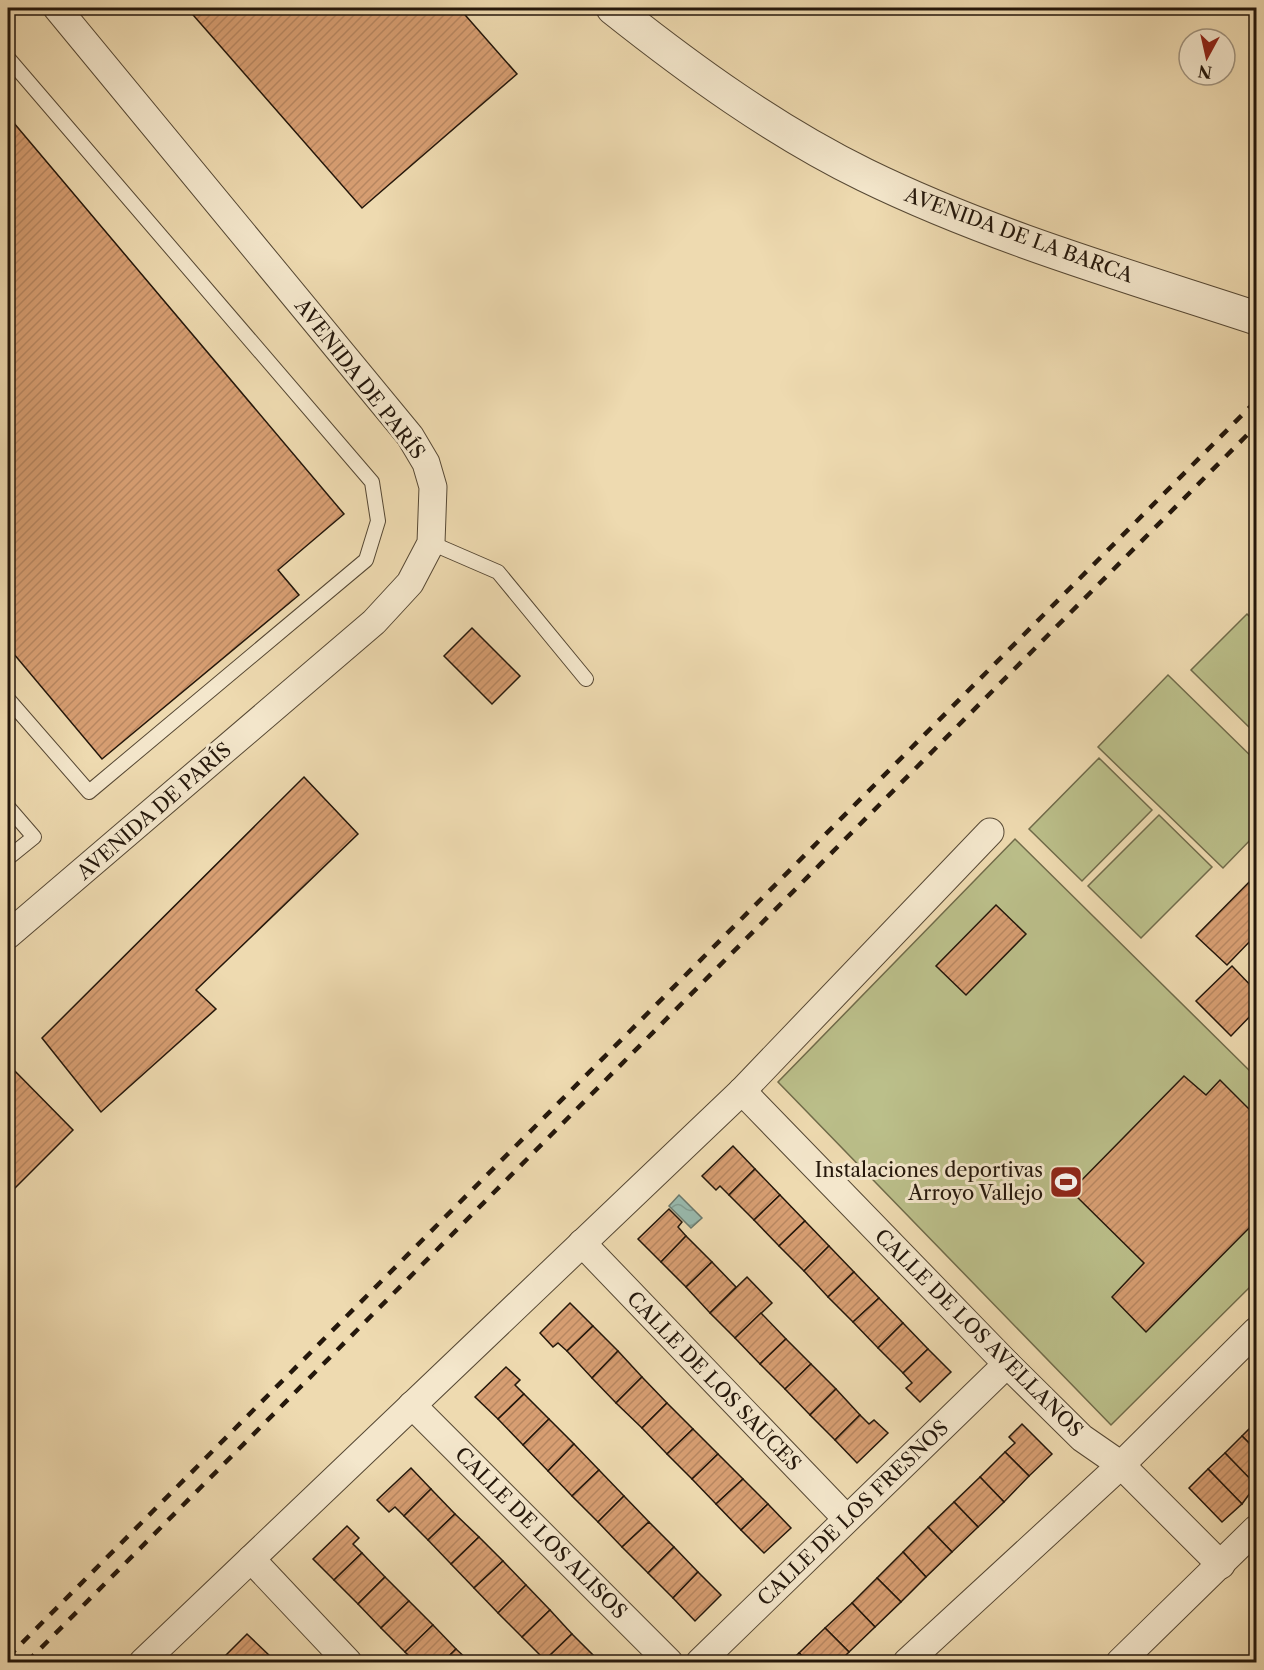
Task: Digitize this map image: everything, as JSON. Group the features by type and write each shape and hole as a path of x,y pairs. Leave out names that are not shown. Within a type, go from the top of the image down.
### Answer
{"street":[{"name":"AVENIDA DE PARÍS","path":"8,935 374,622 410,583 431,543 433,487 426,463 410,436 57,8"},
{"name":"AVENIDA DE LA BARCA","path":"613,8 728,93 864,175 1008,235 1249,316"},
{"path":"143,1662 742,1091 990,832"},
{"name":"CALLE DE LOS AVELLANOS","path":"742,1091 1006,1364 1082,1438 1121,1465 1221,1565"},
{"name":"CALLE DE LOS SAUCES","path":"582,1243 846,1518"},
{"path":"907,1662 1121,1465 1257,1331"},
{"name":"CALLE DE LOS FRESNOS","path":"700,1662 1006,1364"},
{"name":"CALLE DE LOS ALISOS","path":"412,1405 669,1662"},
{"path":"1120,1662 1257,1529"},
{"path":"251,1559 348,1662"}],"lane":[{"path":"8,58 372,482 378,521 366,560 89,792 8,699"},
{"path":"431,543 498,572 586,679"},
{"path":"8,807 34,837 8,858"}],"green space":[{"path":"1247,614 1256,623 1256,734 1191,670"},
{"path":"1168,675 1256,761 1256,834 1223,868 1098,747"},
{"path":"1099,758 1152,810 1082,881 1029,829"},
{"path":"1159,815 1212,867 1141,938 1088,886"},
{"name":"Instalaciones deportivas Arroyo Vallejo","path":"1015,839 1256,1077 1256,1281 1111,1425 778,1082"}],"water":[{"path":"679,1195 702,1218 691,1228 669,1206"}],"building":[{"path":"187,8 459,8 517,74 362,208"},
{"path":"8,116 344,514 278,570 299,595 102,759 8,647"},
{"path":"472,628 520,676 492,704 444,656"},
{"path":"304,777 358,834 196,990 216,1009 101,1112 42,1038"},
{"path":"1256,875 1256,935 1227,965 1196,936"},
{"path":"996,905 1026,934 966,995 936,966"},
{"path":"1232,966 1256,991 1256,1010 1231,1036 1196,1001"},
{"path":"8,1064 73,1130 8,1195"},
{"path":"1184,1076 1206,1095 1220,1080 1256,1116 1256,1221 1146,1332 1112,1297 1144,1263 1071,1191"},
{"path":"733,1146 755,1169 729,1195 720,1186 716,1190 702,1176"},
{"path":"755,1169 780,1195 754,1220 729,1195"},
{"path":"780,1195 805,1221 779,1246 754,1220"},
{"path":"669,1209 682,1222 678,1227 686,1236 661,1262 638,1239"},
{"path":"805,1221 829,1246 804,1271 779,1246"},
{"path":"686,1236 712,1262 686,1287 661,1262"},
{"path":"829,1246 854,1272 828,1297 804,1271"},
{"path":"712,1262 736,1287 710,1313 686,1287"},
{"path":"854,1272 879,1298 853,1322 828,1297"},
{"path":"747,1277 772,1303 735,1338 710,1313"},
{"path":"879,1298 903,1323 878,1348 853,1322"},
{"path":"570,1303 593,1326 567,1351 558,1343 553,1347 540,1333"},
{"path":"761,1313 786,1339 760,1364 735,1338"},
{"path":"903,1323 928,1349 903,1373 878,1348"},
{"path":"593,1326 618,1351 592,1378 567,1351"},
{"path":"786,1339 811,1364 785,1389 760,1364"},
{"path":"928,1349 951,1372 920,1402 906,1388 912,1383 903,1373"},
{"path":"618,1351 642,1377 616,1403 592,1378"},
{"path":"811,1364 836,1389 810,1415 785,1389"},
{"path":"506,1367 520,1380 515,1385 524,1394 498,1419 475,1397"},
{"path":"642,1377 667,1403 642,1428 616,1403"},
{"path":"836,1389 860,1415 835,1440 810,1415"},
{"path":"524,1394 549,1419 523,1445 498,1419"},
{"path":"667,1403 693,1429 667,1454 642,1428"},
{"path":"860,1415 869,1424 874,1420 888,1433 857,1463 835,1440"},
{"path":"549,1419 574,1444 548,1471 523,1445"},
{"path":"1256,1422 1256,1450 1242,1436"},
{"path":"1022,1424 1052,1454 1029,1476 1005,1452 1015,1443 1009,1437"},
{"path":"693,1429 718,1454 692,1479 667,1454"},
{"path":"1242,1436 1256,1450 1256,1485 1225,1453"},
{"path":"574,1444 599,1470 572,1496 548,1471"},
{"path":"1005,1452 1029,1476 1004,1502 980,1477"},
{"path":"1225,1453 1256,1485 1242,1504 1208,1469"},
{"path":"718,1454 743,1479 716,1504 692,1479"},
{"path":"411,1468 431,1489 404,1516 395,1507 389,1512 377,1500"},
{"path":"1208,1469 1242,1504 1222,1522 1189,1488"},
{"path":"599,1470 624,1496 598,1522 572,1496"},
{"path":"980,1477 1004,1502 978,1527 954,1502"},
{"path":"743,1479 768,1504 741,1530 716,1504"},
{"path":"431,1489 455,1514 428,1540 404,1516"},
{"path":"624,1496 649,1522 622,1547 598,1522"},
{"path":"954,1502 978,1527 952,1552 928,1527"},
{"path":"768,1504 791,1528 764,1553 741,1530"},
{"path":"455,1514 479,1537 451,1564 428,1540"},
{"path":"649,1522 674,1547 648,1573 622,1547"},
{"path":"347,1526 359,1538 353,1544 362,1553 334,1580 313,1559"},
{"path":"928,1527 952,1552 926,1577 903,1552"},
{"path":"479,1537 503,1561 474,1588 451,1564"},
{"path":"674,1547 698,1572 673,1598 648,1573"},
{"path":"903,1552 926,1577 901,1602 877,1578"},
{"path":"362,1553 385,1577 358,1604 334,1580"},
{"path":"503,1561 526,1585 498,1613 474,1588"},
{"path":"698,1572 721,1595 695,1621 673,1598"},
{"path":"385,1577 409,1601 381,1628 358,1604"},
{"path":"877,1578 901,1602 875,1627 852,1603"},
{"path":"526,1585 550,1610 522,1637 498,1613"},
{"path":"409,1601 433,1625 405,1652 381,1628"},
{"path":"852,1603 875,1627 849,1652 825,1628"},
{"path":"550,1610 572,1634 545,1660 522,1637"},
{"path":"433,1625 456,1649 443,1662 415,1662 405,1652"},
{"path":"825,1628 849,1652 839,1662 809,1662 799,1653"},
{"path":"247,1634 272,1658 267,1662 220,1661"},
{"path":"572,1634 596,1658 591,1662 547,1662 545,1660"},
{"path":"456,1649 470,1662 443,1662"},
{"path":"799,1653 809,1662 789,1662"}],"railway":[{"path":"8,1657 1256,401"},
{"path":"27,1662 1256,426"}],"place":[{"name":"Instalaciones deportivas Arroyo Vallejo","path":"1066,1182"}]}
